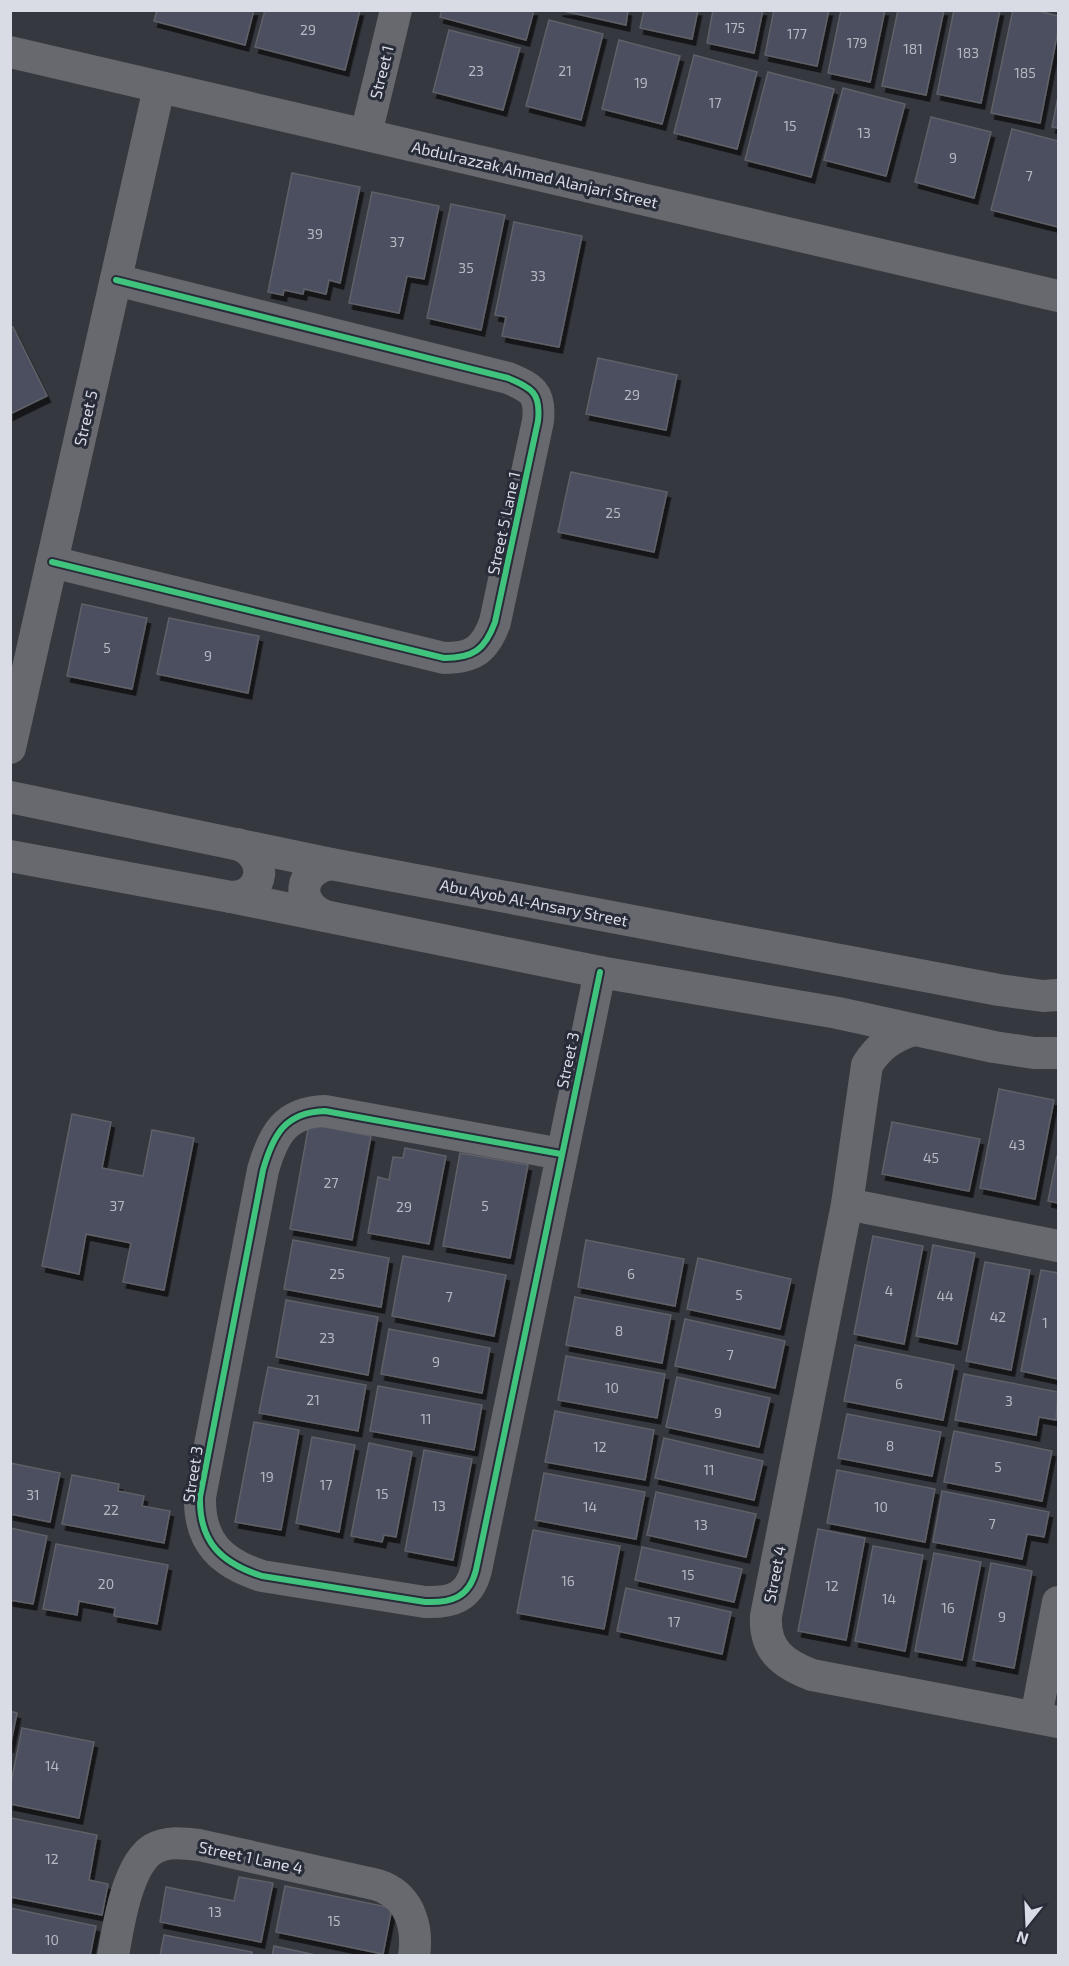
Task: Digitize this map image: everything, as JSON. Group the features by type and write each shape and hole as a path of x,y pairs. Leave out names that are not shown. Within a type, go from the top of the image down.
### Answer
{"street":[{"name":"Street 1","path":"366,134 396,10"},
{"name":"Abdulrazzak Ahmad Alanjari Street","path":"10,52 1059,296"},
{"name":"Street 5","path":"10,748 159,88"},
{"name":"Street 5 Lane 1","path":"52,562 444,658 468,656 477,651 491,634 495,622 538,421 537,397 531,389 508,378 116,280"},
{"name":"Abu Ayob Al-Ansary Street","path":"10,797 331,864 999,990 1043,996 1059,995"},
{"path":"231,897 239,897 252,890 260,870 255,856 244,846 237,844"},
{"path":"10,856 231,897 600,972 838,1013 994,1047 1034,1053 1059,1053"},
{"path":"325,916 310,908 304,892 305,883 315,869 331,864"},
{"name":"Street 3","path":"561,1154 324,1111 309,1111 296,1116 276,1137 268,1152 263,1170 200,1497 202,1526 207,1539 218,1552 242,1569 262,1576 425,1602 455,1598 465,1593 471,1586 600,972"},
{"name":"Street 4","path":"838,1013 856,1037 867,1065 847,1204 765,1628 774,1651 792,1667 823,1678 1048,1719"},
{"path":"867,1065 875,1052 886,1042 899,1034 913,1030"},
{"path":"847,1204 1059,1246"},
{"path":"1048,1719 1059,1602"},
{"name":"Street 1 Lane 4","path":"113,1956 124,1900 140,1864 151,1850 180,1843 199,1845 385,1888 405,1905 411,1918 416,1930 414,1956"}],"building":[{"path":"157,10 254,10 245,45 154,21"},
{"path":"265,10 360,10 345,70 255,47"},
{"path":"442,10 534,10 526,40 440,17"},
{"path":"559,10 628,10 626,25"},
{"path":"644,10 698,10 692,39 640,28"},
{"path":"713,10 763,10 754,53 707,43"},
{"path":"774,10 829,10 817,66 765,55"},
{"path":"841,10 885,10 870,82 828,73"},
{"path":"898,10 944,10 926,95 882,86"},
{"path":"954,10 1000,10 981,103 937,94"},
{"path":"1013,10 1035,10 1058,16 1058,31 1040,123 991,113"},
{"path":"549,20 603,34 581,120 526,106"},
{"path":"449,30 520,48 503,110 433,92"},
{"path":"619,40 680,56 662,124 602,109"},
{"path":"694,55 757,72 737,149 674,133"},
{"path":"768,72 834,89 811,177 745,160"},
{"path":"843,88 905,104 886,176 824,160"},
{"path":"1058,97 1058,128 1052,127"},
{"path":"931,117 991,132 974,198 915,182"},
{"path":"1012,129 1058,141 1058,227 991,210"},
{"path":"292,173 360,187 340,283 329,280 326,294 304,289 303,294 284,290 283,295 268,292"},
{"path":"372,192 439,206 424,279 407,276 399,313 349,303"},
{"path":"451,204 505,215 481,330 427,318"},
{"path":"514,222 582,236 559,347 502,336 506,317 495,315"},
{"path":"13,327 47,396 10,414 10,328"},
{"path":"598,358 677,375 666,430 586,414"},
{"path":"571,472 667,492 654,552 558,532"},
{"path":"82,604 147,618 132,689 67,676"},
{"path":"169,618 259,636 248,693 157,674"},
{"path":"999,1089 1054,1100 1035,1199 980,1188"},
{"path":"72,1114 111,1122 102,1168 143,1176 152,1130 194,1138 164,1290 123,1282 131,1243 86,1234 79,1274 42,1266"},
{"path":"892,1122 980,1139 969,1191 882,1174"},
{"path":"309,1124 371,1136 352,1240 290,1229"},
{"path":"405,1148 446,1156 429,1244 368,1233 378,1177 389,1180 393,1157 403,1158"},
{"path":"460,1153 528,1165 510,1258 443,1246"},
{"path":"1058,1156 1058,1203 1048,1201"},
{"path":"873,1236 923,1246 904,1344 854,1334"},
{"path":"293,1240 389,1258 381,1307 284,1289"},
{"path":"586,1240 684,1259 675,1306 578,1287"},
{"path":"933,1245 975,1253 957,1344 916,1336"},
{"path":"403,1256 506,1275 494,1336 392,1316"},
{"path":"698,1258 791,1279 780,1329 687,1309"},
{"path":"985,1262 1030,1270 1011,1370 966,1361"},
{"path":"1041,1270 1058,1273 1058,1379 1021,1371"},
{"path":"575,1297 671,1315 662,1363 566,1345"},
{"path":"286,1300 378,1317 368,1375 276,1357"},
{"path":"685,1319 785,1341 775,1388 675,1366"},
{"path":"389,1329 490,1348 482,1393 381,1374"},
{"path":"855,1345 954,1365 943,1420 844,1401"},
{"path":"566,1356 665,1374 657,1418 558,1400"},
{"path":"268,1367 366,1385 358,1431 259,1413"},
{"path":"964,1374 1058,1392 1056,1420 1039,1417 1036,1435 955,1420"},
{"path":"677,1377 770,1398 759,1447 666,1427"},
{"path":"378,1386 482,1405 474,1450 370,1431"},
{"path":"555,1411 654,1430 645,1480 545,1462"},
{"path":"847,1414 941,1432 932,1476 838,1458"},
{"path":"254,1422 299,1430 281,1530 235,1522"},
{"path":"954,1431 1052,1451 1042,1501 944,1482"},
{"path":"312,1437 355,1445 339,1532 296,1523"},
{"path":"664,1438 763,1461 754,1500 655,1478"},
{"path":"369,1443 412,1452 396,1537 384,1535 382,1542 351,1536"},
{"path":"424,1450 472,1459 453,1560 405,1551"},
{"path":"10,1463 60,1473 50,1522 10,1514"},
{"path":"837,1470 935,1489 925,1542 827,1523"},
{"path":"544,1473 645,1492 636,1539 535,1520"},
{"path":"72,1475 119,1484 118,1491 144,1496 142,1506 170,1511 164,1543 62,1524"},
{"path":"942,1491 1049,1512 1044,1537 1027,1534 1022,1559 933,1542"},
{"path":"656,1492 756,1514 746,1557 647,1535"},
{"path":"10,1528 47,1536 33,1604 10,1600"},
{"path":"818,1529 865,1538 846,1640 798,1631"},
{"path":"533,1530 620,1546 604,1629 517,1613"},
{"path":"56,1544 168,1565 157,1624 114,1616 115,1608 79,1601 77,1615 43,1609"},
{"path":"873,1546 923,1555 905,1651 855,1641"},
{"path":"642,1547 742,1569 734,1602 635,1580"},
{"path":"934,1553 981,1562 962,1660 915,1651"},
{"path":"991,1563 1032,1571 1014,1668 973,1660"},
{"path":"626,1588 731,1612 722,1654 617,1631"},
{"path":"10,1711 17,1713 10,1747"},
{"path":"22,1728 94,1742 79,1818 10,1804 10,1788"},
{"path":"11,1818 97,1835 89,1880 108,1884 102,1915 10,1897"},
{"path":"239,1877 273,1883 261,1942 160,1922 166,1887 234,1901"},
{"path":"285,1886 392,1908 383,1954 276,1932"},
{"path":"10,1908 96,1926 90,1956 25,1956 10,1953"},
{"path":"164,1935 252,1952 252,1956 160,1956"},
{"path":"274,1946 320,1956 272,1956"}],"cycle path":[{"path":"52,562 444,658 463,656 477,650 487,639 495,622 538,421 538,404 529,389 508,378 116,280"},
{"path":"561,1154 325,1111 311,1112 290,1121 276,1136 263,1170 200,1497 201,1513 208,1538 224,1557 262,1576 425,1602 451,1600 464,1593 469,1587 476,1570 600,972"}]}
